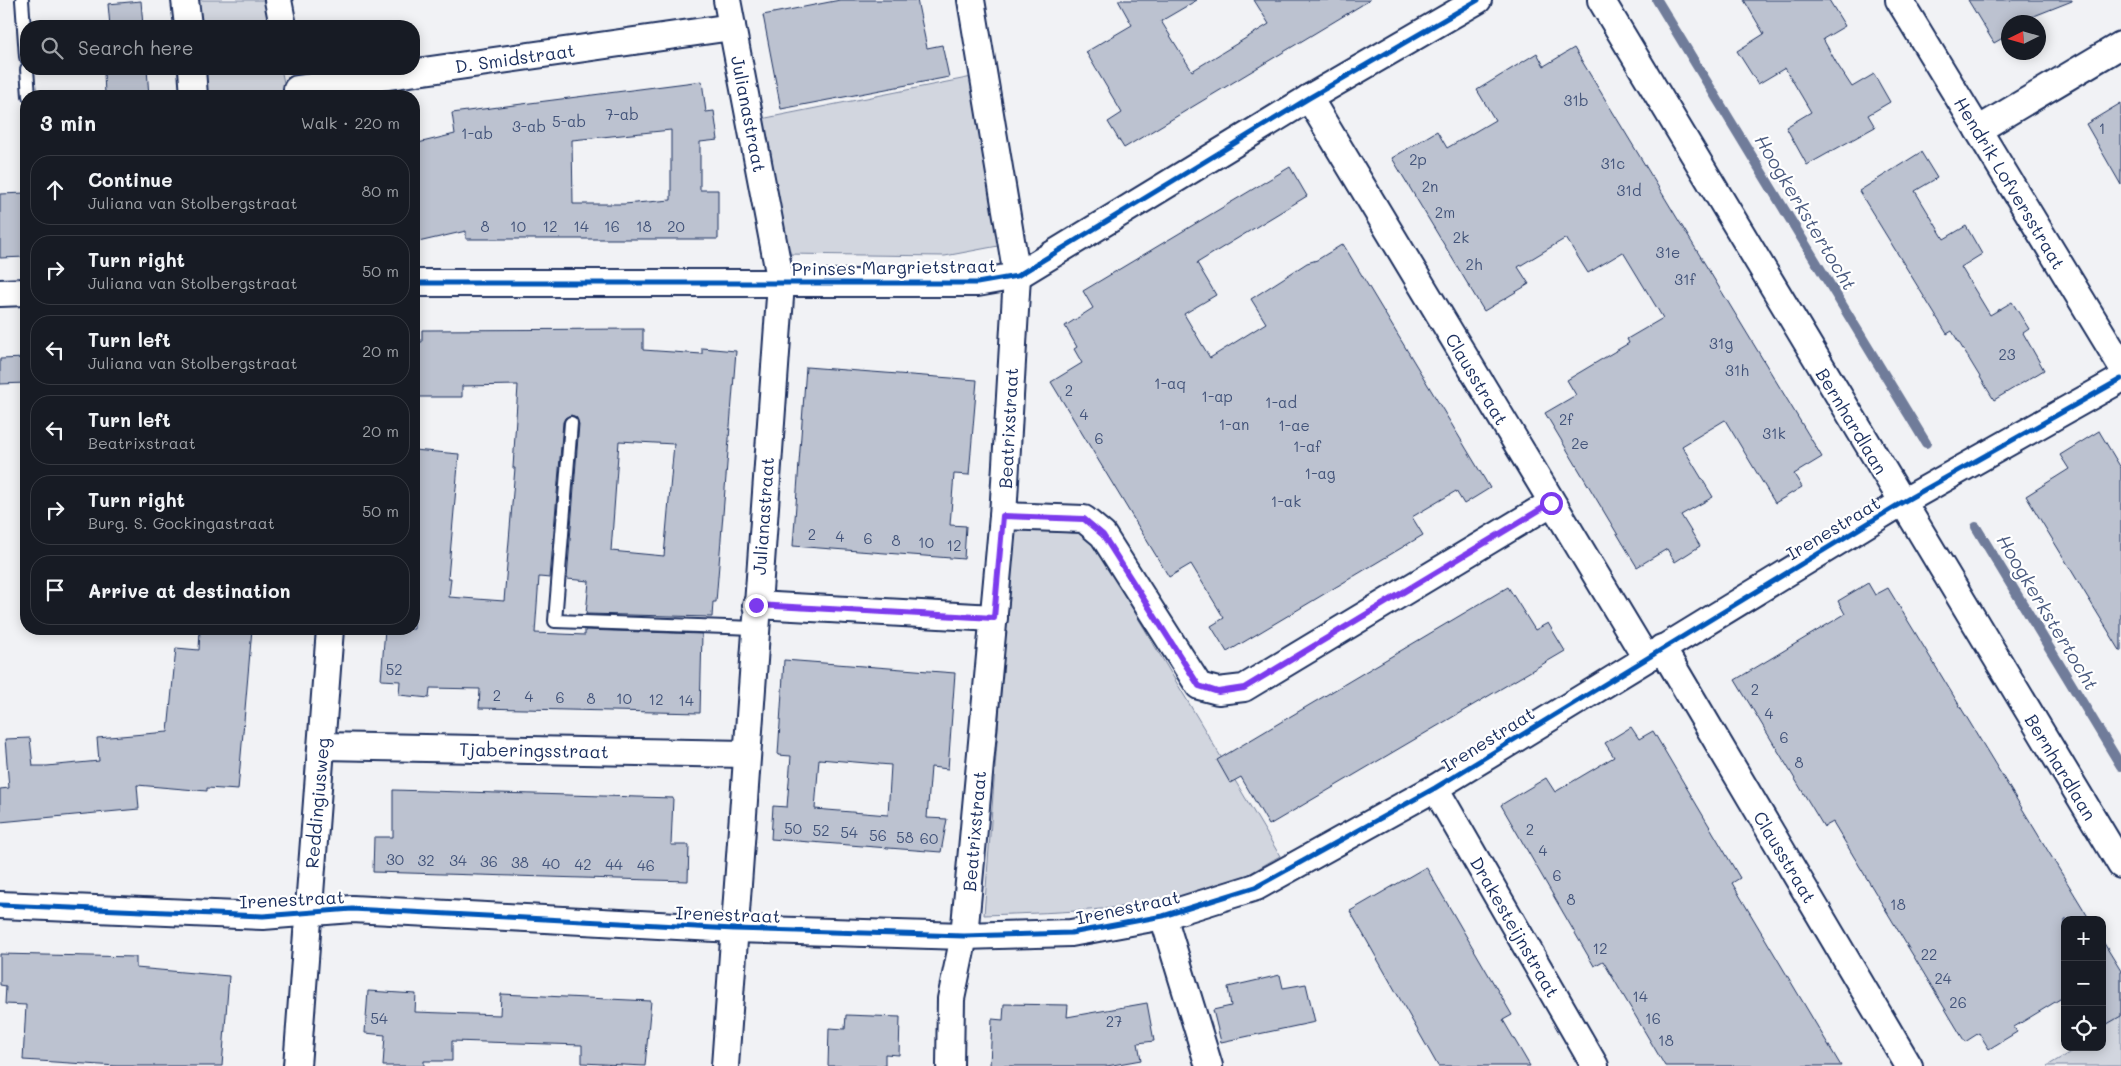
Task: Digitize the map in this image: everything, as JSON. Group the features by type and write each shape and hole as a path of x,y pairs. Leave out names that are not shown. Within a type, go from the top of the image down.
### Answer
{"street":[{"path":"185,0 187,20"},
{"path":"278,0 282,20"},
{"name":"Julianastraat","path":"725,1066 781,283 727,0"},
{"name":"Beatrixstraat","path":"950,1066 951,999 964,936 1003,516 1017,276 971,0"},
{"name":"Prinses Margrietstraat","path":"420,283 977,282 1017,276 1309,98 1478,0"},
{"name":"Bernhardlaan","path":"1601,0 1901,503 2121,865"},
{"name":"Hendrik Lofversstraat","path":"1899,0 2121,365"},
{"name":"D. Smidstraat","path":"420,69 732,27"},
{"path":"1978,130 2121,45"},
{"path":"192,75 194,90"},
{"name":"D. Smidstraat","path":"296,85 371,75"},
{"name":"Clausstraat","path":"1309,98 1551,503 1654,653 1909,1066"},
{"path":"0,293 20,292"},
{"name":"Irenestraat","path":"0,905 263,916 352,909 734,929 964,936 1071,933 1163,916 1256,887 1435,788 1901,503 2121,379"},
{"path":"1003,516 1084,519 1103,535 1199,686 1218,692 1244,688 1551,503"},
{"path":"756,616 994,618"},
{"name":"Reddingiusweg","path":"297,1066 330,635"},
{"name":"Tjaberingsstraat","path":"322,746 746,754"},
{"name":"Drakesteijnstraat","path":"1435,788 1595,1066"},
{"path":"1163,916 1209,1066"}],"lane":[{"path":"22,0 23,20"},
{"path":"27,75 29,90"},
{"path":"571,423 555,621 756,616"}],"shaded area":[{"path":"192,0 267,0 271,20 194,20"},
{"path":"198,75 282,75 286,90 200,90"},
{"path":"972,77 998,246 945,256 785,254 761,119"},
{"path":"1013,529 1088,534 1280,856 1236,880 1169,899 1138,905 1077,911 984,915"},
{"path":"2121,980 2121,1066 2047,1066 2072,1051 2106,1051 2106,1016"}],"building":[{"path":"840,0 917,0 927,48 942,45 949,77 781,109 763,15"},
{"path":"1118,0 1197,0 1161,21 1192,71 1269,24 1254,0 1370,0 1124,148 1108,122 1122,113 1086,52 1132,25"},
{"path":"1744,0 1829,0 1845,26 1823,39 1837,64 1852,87 1874,74 1890,102 1868,115 1875,127 1807,165 1786,127 1811,112 1785,68 1758,84 1737,51 1764,34"},
{"path":"1968,0 2072,0 2037,15 2001,15 2001,39 1994,43"},
{"path":"141,1 143,20 109,20 108,4"},
{"path":"1574,48 1822,457 1794,474 1802,487 1775,503 1725,420 1682,446 1713,497 1681,515 1700,546 1675,562 1667,549 1637,567 1545,413 1576,395 1567,380 1629,343 1627,339 1663,318 1623,252 1588,273 1566,238 1518,267 1529,284 1484,311 1392,158 1437,131 1447,148 1495,120 1477,90 1537,53 1544,66"},
{"path":"104,75 147,75 149,90 105,90"},
{"path":"702,81 706,112 714,111 718,140 700,142 700,190 718,190 718,239 466,239 466,231 420,242 420,143 455,134 452,113","holes":["671,130 671,200 624,204 573,204 572,140"]},
{"path":"2121,103 2121,185 2086,124"},
{"path":"1921,152 1937,178 1915,191 1944,239 1966,226 1982,254 1961,267 1990,315 2012,302 2029,329 2023,333 2044,370 1994,400 1952,331 1947,334 1859,191"},
{"path":"1290,167 1307,196 1197,263 1216,295 1184,314 1210,358 1266,323 1251,299 1307,263 1317,260 1343,244 1490,488 1464,504 1456,491 1412,517 1423,535 1227,652 1211,626 1224,618 1191,564 1169,577 1051,382 1082,363 1074,349 1077,347 1065,326 1093,308 1083,291"},
{"path":"20,193 20,257 0,258 0,194"},
{"path":"643,329 643,350 702,354 702,348 736,351 716,602 713,602 712,617 586,614 589,581 567,579 579,424 576,417 571,415 565,418 563,422 550,578 539,577 535,633 585,635 585,630 702,634 700,713 479,708 480,689 430,688 429,698 399,695 400,681 381,680 385,635 420,635 420,451 459,454 448,578 451,578 449,597 504,601 515,468 513,468 518,385 462,386 462,397 420,397 420,342 422,342 422,330","holes":["619,441 674,444 664,556 611,551"]},
{"path":"20,358 20,383 0,384 0,359"},
{"path":"806,367 977,380 969,475 954,474 950,525 966,526 964,559 793,546"},
{"path":"2099,431 2121,468 2121,652 2026,496 2069,469 2060,455"},
{"path":"1868,583 1875,595 1888,588 2088,916 2061,916 2061,998 2014,1027 2017,1032 1989,1049 1979,1033 1965,1042 1833,822 1824,827 1735,680 1845,614 1838,601"},
{"path":"1508,587 1535,630 1548,623 1565,651 1269,825 1241,777 1230,783 1217,760"},
{"path":"200,635 251,635 238,790 207,788 207,791 137,785 139,809 0,822 0,789 9,788 5,739 30,738 33,766 47,766 99,761 97,738 168,732 176,648 199,650"},
{"path":"784,660 955,673 948,769 931,767 927,818 947,819 941,852 771,839 773,806 787,807 791,756 778,755","holes":["819,759 891,765 888,815 815,809"]},
{"path":"1631,727 1639,739 1653,731 1740,878 1732,883 1841,1066 1665,1066 1603,961 1594,966 1501,805 1546,778 1555,792 1614,757 1605,743"},
{"path":"393,790 673,798 671,845 689,845 688,881 373,872 374,837 393,837"},
{"path":"1426,867 1512,1015 1503,1020 1530,1066 1438,1066 1350,911"},
{"path":"2106,947 2121,971 2121,1016 2106,1025"},
{"path":"0,954 136,957 136,968 229,976 222,1066 117,1066 23,1060 26,1005 5,1004 6,986 0,985"},
{"path":"1280,975 1283,988 1306,984 1315,1022 1221,1042 1213,1010 1231,1006 1228,987"},
{"path":"368,991 416,994 415,1012 500,1015 501,994 651,1001 645,1066 582,1063 582,1045 452,1041 452,1061 424,1061 424,1066 383,1066 385,1035 365,1033"},
{"path":"1147,1003 1154,1041 1138,1043 1141,1060 1107,1066 990,1066 992,1019 1003,1020 1004,1004 1068,1005 1067,1017"},
{"path":"846,1015 900,1017 899,1055 885,1054 885,1066 828,1066 829,1028 845,1029"}],"waterway":[{"name":"Hoogkerkstertocht","path":"1657,0 1926,443"},
{"name":"Hoogkerkstertocht","path":"1976,527 2121,766"}],"cycle path":[{"path":"420,283 977,283 1017,276 1309,98 1478,0"},
{"path":"0,905 263,916 352,909 734,929 964,936 1071,933 1163,916 1256,887 1435,788 1901,503 2121,379"}],"route":[{"path":"756,605 994,618 1003,516 1084,519 1103,535 1199,686 1218,692 1244,688 1551,503"}]}
